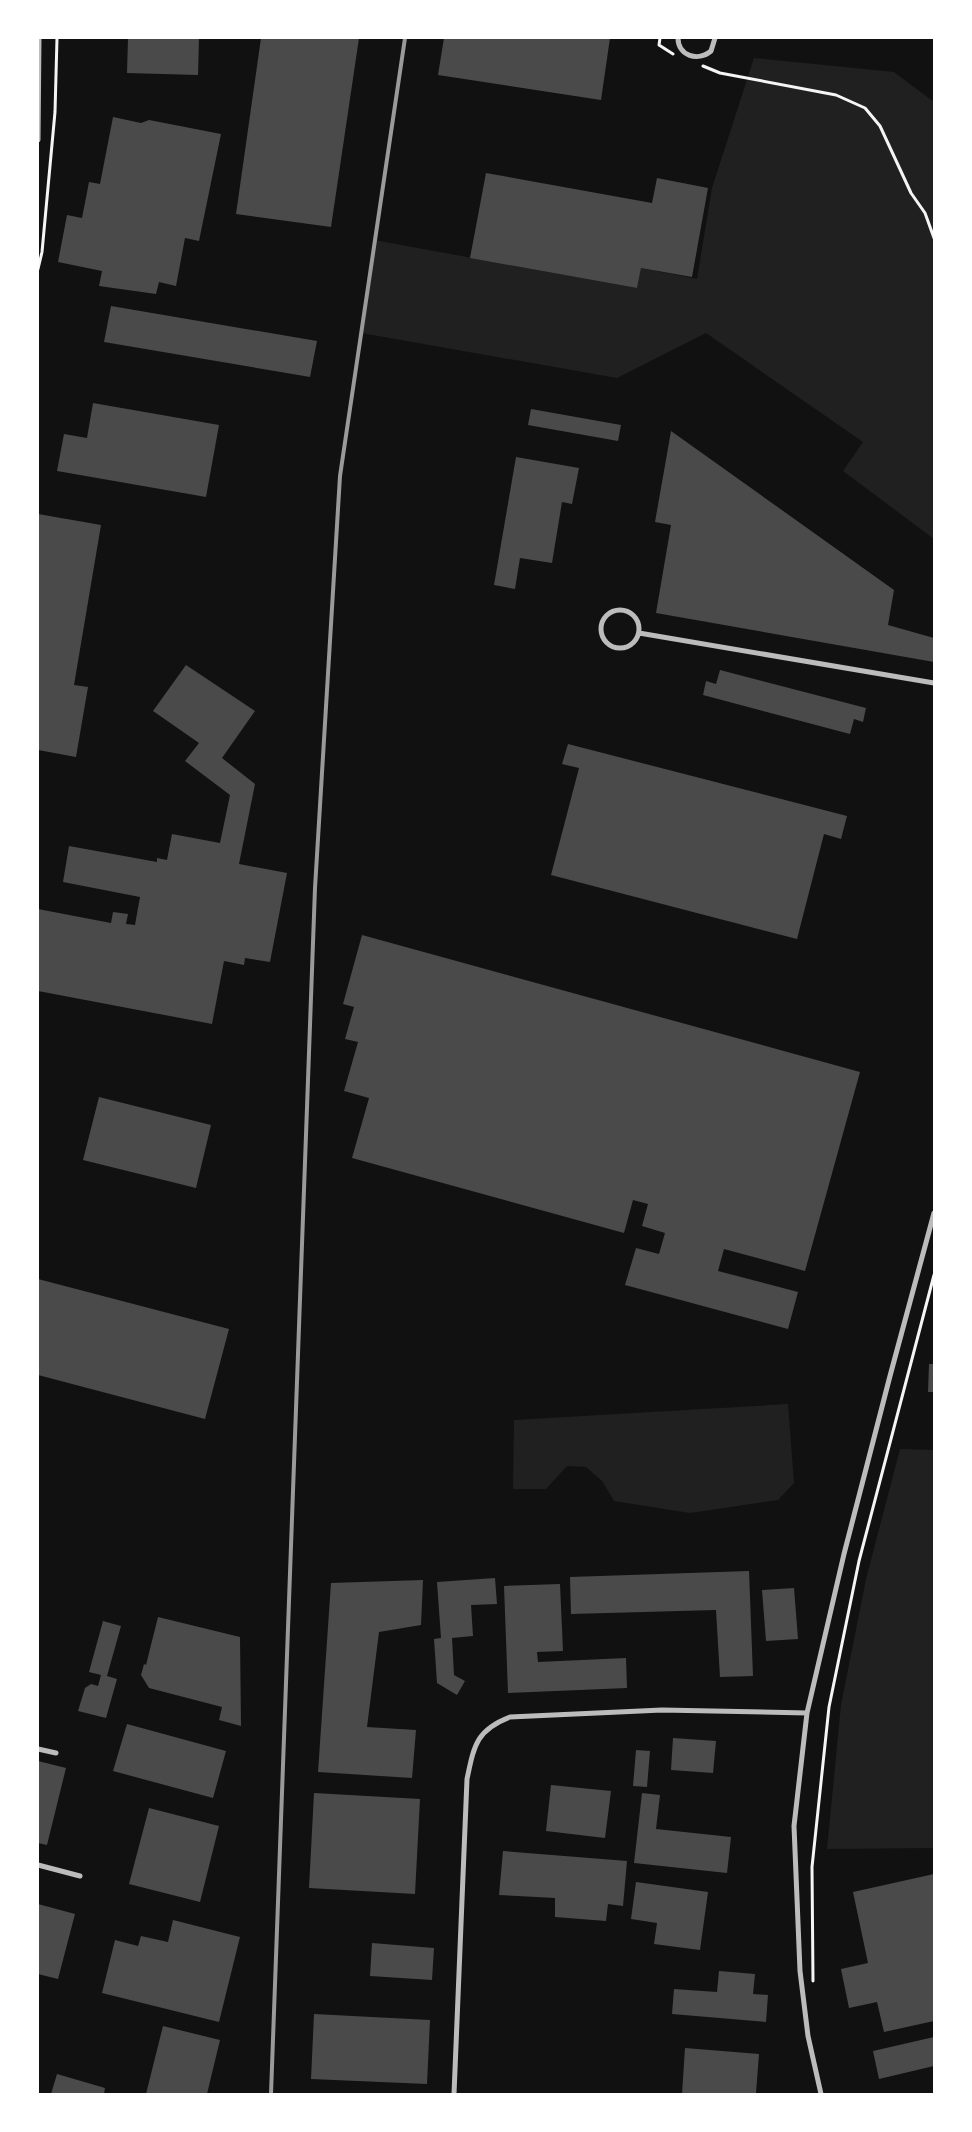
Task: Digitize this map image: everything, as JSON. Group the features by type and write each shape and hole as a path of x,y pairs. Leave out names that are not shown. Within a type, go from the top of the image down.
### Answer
{"street":[{"path":"38,140 40,38"},
{"path":"678,38 680,47 689,56 695,57 706,54 714,46 715,38"},
{"path":"617,611 623,611 634,616 639,626 639,633 637,638 627,647 615,647 605,640 602,628 606,617 617,611"},
{"path":"639,633 934,682"},
{"path":"821,2094 808,2036 800,1971 794,1826 807,1713 846,1544 934,1213"},
{"path":"454,2094 467,1779 473,1749 483,1732 498,1721 510,1717 662,1710 807,1713"},
{"path":"38,1748 56,1753"},
{"path":"38,1865 80,1876"}],"path":[{"path":"38,269 42,252 55,112 57,38"},
{"path":"689,56 708,70 836,95 865,108 880,126 911,193 925,213 934,238"},
{"path":"813,1990 813,1858 828,1707 859,1561 934,1275"}],"shaded area":[{"path":"754,58 894,72 934,102 934,539 843,471 863,442 706,333 617,378 361,333 374,240 637,288 641,268 697,279 712,188"},
{"path":"788,1404 794,1483 778,1500 690,1513 614,1501 602,1481 586,1467 567,1466 546,1489 513,1489 514,1420"},
{"path":"900,1449 934,1450 934,1848 827,1849 841,1705 866,1579"}],"building":[{"path":"128,38 199,38 198,75 127,73"},
{"path":"261,38 359,38 331,227 236,214"},
{"path":"444,38 610,38 601,100 438,75"},
{"path":"113,117 141,123 149,120 221,134 199,241 185,238 176,286 159,282 156,294 99,286 102,271 58,262 67,215 82,218 89,182 100,184"},
{"path":"486,173 652,203 657,178 708,188 692,277 641,268 637,288 470,258"},
{"path":"111,306 317,341 310,377 104,342"},
{"path":"93,403 219,425 206,497 57,471 64,434 87,438"},
{"path":"531,409 621,425 618,441 528,425"},
{"path":"671,431 894,590 888,625 934,638 934,662 656,613 671,525 655,522"},
{"path":"516,457 579,468 572,504 562,502 552,563 520,558 515,589 494,585"},
{"path":"38,514 101,525 74,685 88,687 76,757 38,750"},
{"path":"186,665 255,711 222,758 255,784 239,864 287,873 270,962 245,958 244,965 224,961 212,1024 38,991 38,909 111,923 113,912 128,914 126,924 135,925 140,897 63,882 69,846 157,862 157,858 167,860 172,834 220,843 230,795 185,761 199,743 153,711"},
{"path":"720,670 866,708 863,722 854,719 850,734 703,695 706,681 716,684"},
{"path":"568,744 847,816 841,839 824,834 797,939 551,875 579,768 562,764"},
{"path":"362,935 860,1072 805,1271 724,1249 718,1271 798,1292 788,1329 625,1285 636,1248 659,1254 665,1233 642,1226 648,1204 633,1200 624,1233 352,1158 369,1098 344,1091 358,1042 345,1039 354,1007 343,1004"},
{"path":"99,1097 211,1125 196,1188 83,1160"},
{"path":"38,1279 229,1329 205,1419 38,1375"},
{"path":"929,1364 934,1364 934,1392 928,1392"},
{"path":"749,1571 753,1676 720,1677 716,1610 571,1614 570,1577"},
{"path":"495,1578 497,1604 471,1605 473,1636 452,1638 454,1675 465,1681 457,1695 437,1683 434,1639 441,1638 437,1582"},
{"path":"423,1580 421,1625 379,1632 367,1727 416,1730 412,1778 318,1772 331,1583"},
{"path":"560,1584 563,1651 537,1652 538,1662 626,1658 627,1688 508,1693 504,1586"},
{"path":"794,1588 798,1639 766,1641 762,1590"},
{"path":"158,1617 240,1637 241,1726 219,1720 222,1707 149,1688 141,1675 144,1664 146,1665"},
{"path":"103,1621 121,1626 107,1676 117,1679 106,1718 78,1711 85,1688 91,1684 98,1686 101,1675 89,1672"},
{"path":"127,1724 226,1751 213,1798 113,1771"},
{"path":"673,1738 716,1741 713,1773 671,1770"},
{"path":"636,1750 650,1751 647,1787 633,1786"},
{"path":"38,1761 66,1768 47,1845 38,1843"},
{"path":"551,1785 611,1791 605,1838 546,1831"},
{"path":"314,1793 420,1799 415,1894 309,1888"},
{"path":"642,1793 660,1795 656,1829 731,1837 727,1873 634,1863"},
{"path":"149,1808 219,1826 200,1902 129,1884"},
{"path":"503,1851 627,1861 623,1906 608,1904 606,1921 555,1917 555,1898 499,1895"},
{"path":"934,1874 934,2021 884,2032 877,2002 849,2008 841,1969 868,1963 853,1892"},
{"path":"636,1882 708,1892 700,1950 654,1944 657,1923 631,1919"},
{"path":"38,1904 75,1914 58,1979 38,1974"},
{"path":"173,1920 240,1937 219,2022 102,1993 115,1940 138,1946 141,1936 168,1942"},
{"path":"372,1943 434,1948 432,1980 370,1976"},
{"path":"719,1971 755,1974 753,1994 768,1995 766,2022 672,2014 674,1989 717,1992"},
{"path":"314,2014 430,2020 427,2084 311,2079"},
{"path":"163,2026 220,2040 207,2094 146,2094"},
{"path":"934,2037 934,2066 879,2079 873,2051"},
{"path":"685,2048 759,2054 756,2093 762,2094 682,2094"},
{"path":"57,2074 105,2088 104,2094 51,2094"}],"railway":[{"path":"271,2094 315,888 340,476 405,38"}]}
